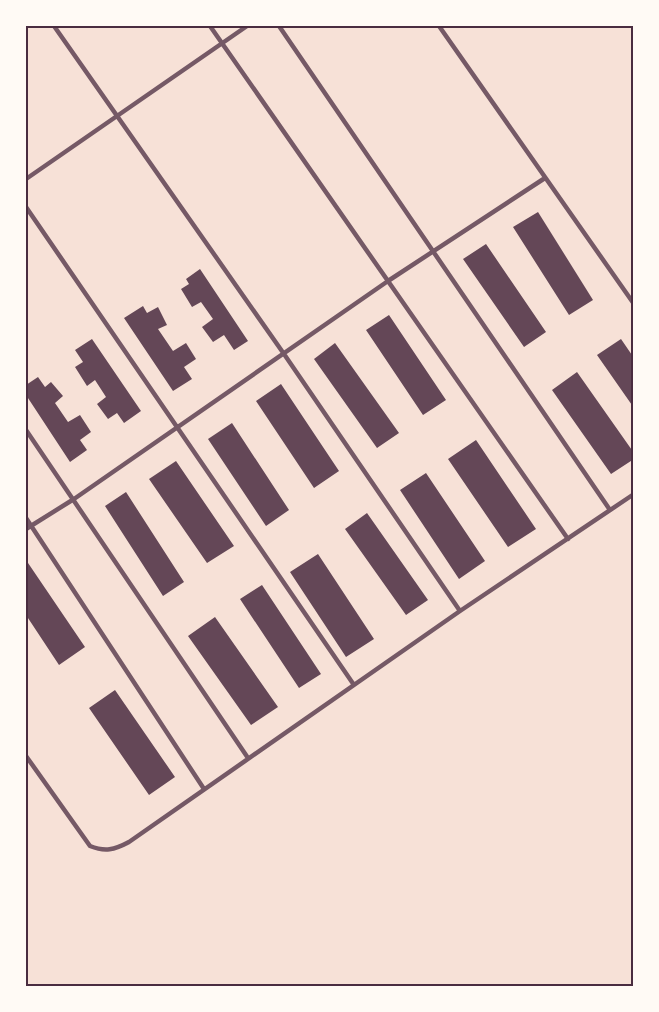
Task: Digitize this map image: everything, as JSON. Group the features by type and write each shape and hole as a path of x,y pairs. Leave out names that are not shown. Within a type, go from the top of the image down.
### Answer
{"lane":[{"path":"54,26 284,354 460,611"},
{"path":"210,26 568,539"},
{"path":"26,179 248,26"},
{"path":"279,26 610,510"},
{"path":"440,26 633,304"},
{"path":"26,529 74,499 388,281 545,178"},
{"path":"26,207 354,685"},
{"path":"26,430 248,758"},
{"path":"26,756 90,846 102,850 114,850 129,842 460,611 633,494"},
{"path":"26,518 204,789"}],"building":[{"path":"538,212 593,300 569,315 513,227"},
{"path":"486,244 546,332 524,347 463,259"},
{"path":"200,269 248,341 234,350 224,335 213,342 202,327 213,319 201,302 192,307 181,289 189,284 186,279"},
{"path":"143,306 147,313 158,307 167,325 158,329 173,351 186,343 196,359 184,367 192,379 173,391 124,318"},
{"path":"389,315 446,400 423,415 366,330"},
{"path":"92,339 141,411 124,423 117,413 108,419 97,404 106,397 95,380 87,386 75,367 83,362 75,350"},
{"path":"621,339 634,358 634,408 597,355"},
{"path":"335,343 399,433 377,448 314,359"},
{"path":"577,372 634,453 634,459 611,474 552,390"},
{"path":"38,377 45,387 51,382 63,396 55,403 68,422 80,415 91,432 80,440 87,450 70,462 26,395 26,385"},
{"path":"281,384 339,471 314,488 256,401"},
{"path":"232,423 289,510 266,526 208,439"},
{"path":"476,440 536,529 508,547 448,459"},
{"path":"176,461 234,546 207,563 149,479"},
{"path":"426,473 485,561 459,579 400,490"},
{"path":"126,492 184,582 163,596 105,506"},
{"path":"367,513 428,600 406,615 345,529"},
{"path":"318,554 374,639 346,657 290,572"},
{"path":"26,560 85,647 59,665 26,615"},
{"path":"262,585 321,674 299,688 240,599"},
{"path":"215,617 278,707 251,725 188,636"},
{"path":"115,690 175,777 149,795 89,708"}]}
